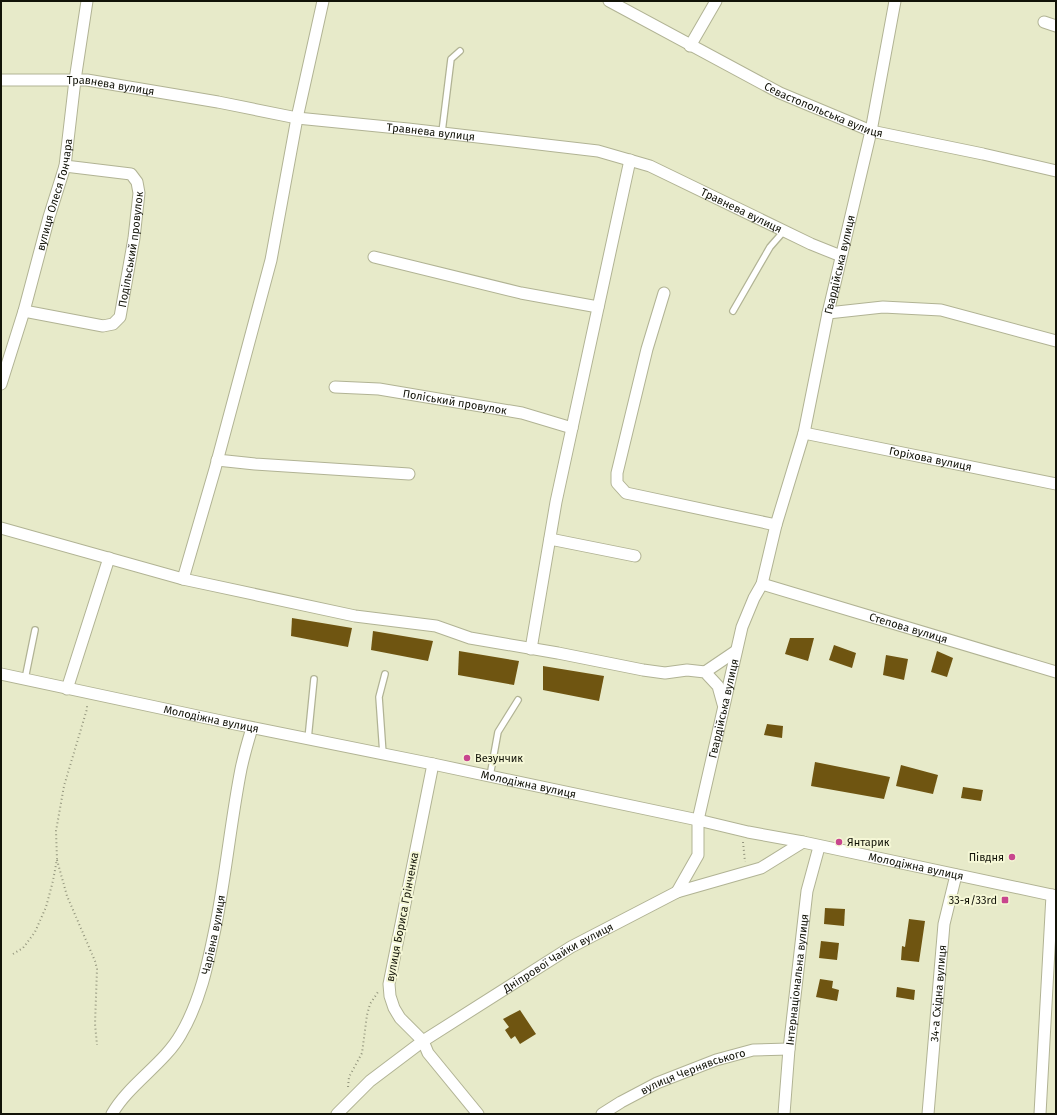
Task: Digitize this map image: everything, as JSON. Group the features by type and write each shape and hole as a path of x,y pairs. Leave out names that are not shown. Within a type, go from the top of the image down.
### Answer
{"street":[{"name":"вулиця Олеся Гончара","path":"1,384 24,311 49,217 65,166 75,80 87,1"},
{"path":"183,579 218,460 271,260 297,118 323,1"},
{"name":"Севастопольська вулиця","path":"609,1 690,46 780,93 871,130 1056,171"},
{"path":"690,46 716,1"},
{"name":"Гвардійська вулиця","path":"677,892 698,855 698,820 742,627 754,598 762,584 776,526 804,434 828,313 871,130 895,1"},
{"path":"1044,22 1056,26"},
{"name":"Травнева вулиця","path":"1,80 87,80 210,101 297,118 442,132 598,151 650,166 811,244 841,256"},
{"path":"531,649 556,502 630,160"},
{"name":"Подільський провулок","path":"24,311 103,326 113,324 120,317 134,238 139,193 138,182 131,174 65,166"},
{"path":"374,257 521,293 598,307"},
{"path":"664,294 646,349 617,473 617,483 626,493 776,526"},
{"path":"828,313 883,307 941,310 1056,340"},
{"name":"Поліський провулок","path":"335,387 379,389 522,413 572,428"},
{"name":"Горіхова вулиця","path":"804,434 1056,484"},
{"path":"218,460 255,464 409,474"},
{"path":"1,528 183,579 355,616 436,626 470,638 665,673 687,670 705,672 736,651"},
{"path":"550,539 635,556"},
{"path":"67,689 109,558"},
{"name":"Степова вулиця","path":"762,584 1056,672"},
{"path":"705,672 718,686 724,706"},
{"name":"Молодіжна вулиця","path":"1,674 1054,896"},
{"name":"Чарівна вулиця","path":"112,1114 129,1092 150,1072 181,1035 201,992 207,970 223,887 241,768 252,728"},
{"name":"вулиця Бориса Грінченка","path":"432,764 389,984 390,996 394,1008 400,1018 423,1041 428,1053 478,1114"},
{"name":"Дніпрової Чайки вулиця","path":"341,1110 370,1081 423,1041 570,947 677,892 761,868 803,842"},
{"name":"Інтернаціональна вулиця","path":"784,1114 807,891 819,847"},
{"name":"34-а Східна вулиця","path":"928,1114 944,924 956,875"},
{"path":"1040,1114 1054,896"},
{"name":"вулиця Чернявського","path":"602,1114 657,1083 716,1060 753,1050 790,1049"}],"lane":[{"path":"442,132 451,59 460,51"},
{"path":"733,311 770,248 784,231"},
{"path":"25,679 35,630"},
{"path":"383,754 379,697 385,674"},
{"path":"308,739 314,679"},
{"path":"490,776 498,732 518,700"}],"path":[{"path":"13,954 23,948 35,932 46,907 57,859 56,831 63,794 87,709 88,693"},
{"path":"739,830 744,844 744,872"},
{"path":"57,859 67,896 97,969 95,1024 97,1045"},
{"path":"341,1110 349,1077 362,1053 367,1014 370,1004 380,988"}],"building":[{"path":"292,618 352,628 348,647 291,636"},
{"path":"373,631 433,641 428,661 371,650"},
{"path":"790,638 814,638 808,661 785,654"},
{"path":"834,645 856,653 852,668 829,660"},
{"path":"459,651 519,661 514,685 458,675"},
{"path":"937,651 953,658 947,677 931,672"},
{"path":"886,655 908,659 904,680 883,675"},
{"path":"543,666 604,676 599,701 543,690"},
{"path":"767,724 783,726 782,738 764,735"},
{"path":"815,762 890,777 884,799 811,786"},
{"path":"901,765 938,775 933,794 896,786"},
{"path":"963,787 983,790 981,801 961,798"},
{"path":"825,908 845,909 844,926 824,924"},
{"path":"909,919 925,921 919,962 901,960 902,946 905,947"},
{"path":"821,941 839,943 837,960 819,958"},
{"path":"820,979 833,981 832,988 839,990 837,1001 816,997"},
{"path":"897,987 915,990 914,1000 896,997"},
{"path":"520,1010 536,1034 520,1044 515,1036 511,1039 505,1030 509,1027 503,1019"}],"place":[{"name":"Везунчик","path":"467,758"},
{"name":"Янтарик","path":"839,842"},
{"name":"Півдня","path":"1012,857"},
{"name":"33-я/33rd","path":"1005,900"}]}
